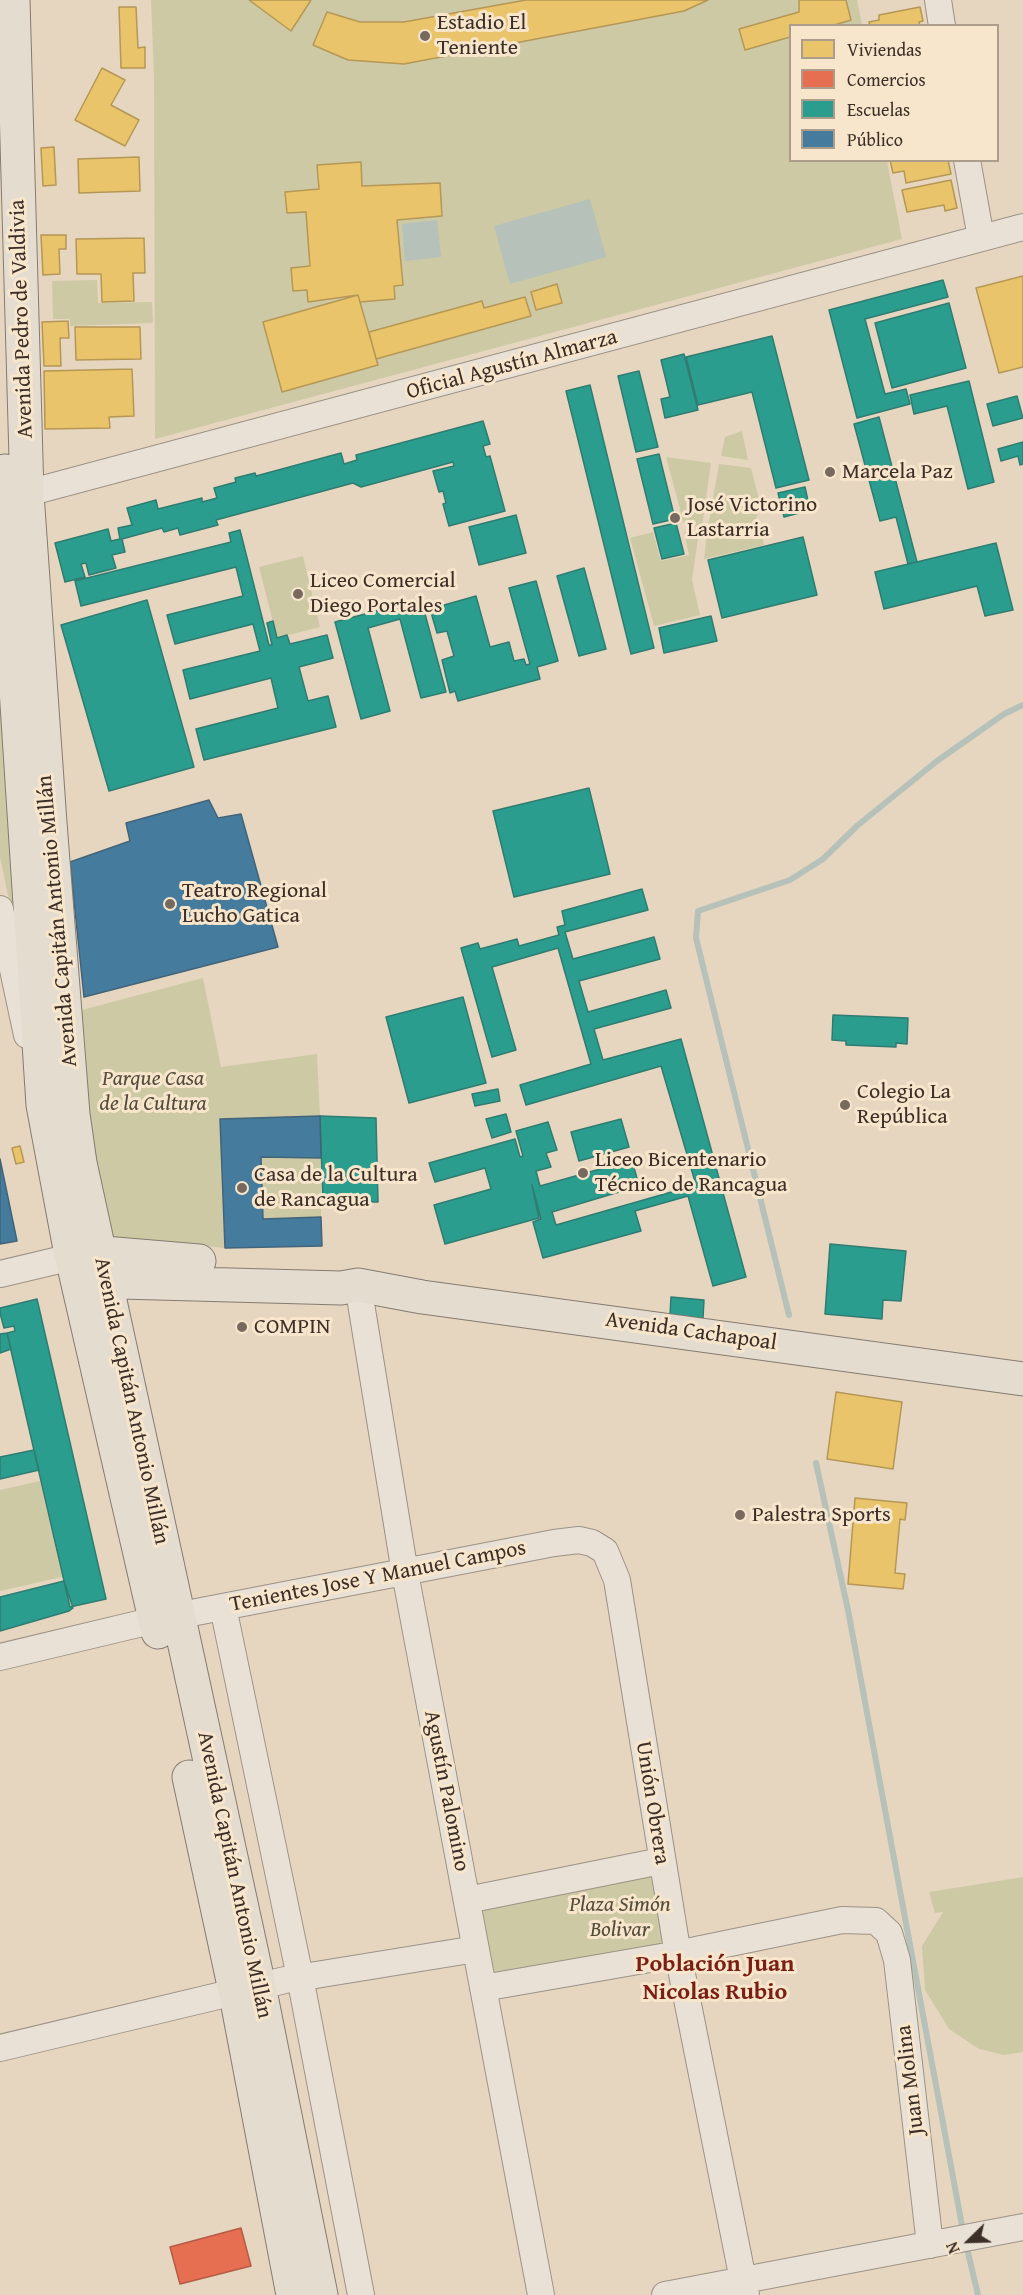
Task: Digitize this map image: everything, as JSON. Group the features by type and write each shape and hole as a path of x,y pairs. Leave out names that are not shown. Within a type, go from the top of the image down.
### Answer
{"main road":[{"name":"Avenida Pedro de Valdivia","path":"11,498 13,0"},
{"name":"Avenida Pedro de Valdivia","path":"0,346 11,498"},
{"name":"Avenida Capitán Antonio Millán","path":"11,498 3,560 43,1105 85,1264 247,1988 321,2295"},
{"name":"Avenida Capitán Antonio Millán","path":"11,498 49,811 80,1163 85,1264"},
{"name":"Avenida Cachapoal","path":"85,1264 344,1274 358,1285 422,1297 1023,1379"},
{"name":"Avenida Capitán Antonio Millán","path":"247,1988 293,2295"}],"street":[{"path":"938,0 942,24"},
{"path":"967,162 981,238"},
{"name":"Oficial Agustín Almarza","path":"11,498 1023,227"},
{"name":"Avenida Capitán Antonio Millán","path":"0,909 43,1105"},
{"path":"0,1274 85,1264"},
{"name":"Agustín Palomino","path":"358,1285 405,1573 541,2295"},
{"name":"Tenientes Jose Y Manuel Campos","path":"0,1658 166,1618 579,1540"},
{"name":"Unión Obrera","path":"579,1540 592,1543 605,1551 617,1580 661,1861 745,2288"},
{"name":"Avenida Capitán Antonio Millán","path":"224,1607 300,1977 361,2295"},
{"path":"467,1900 661,1861"},
{"name":"Juan Molina","path":"678,1954 842,1920 876,1922 889,1933 897,1960 930,2245"},
{"path":"0,2048 247,1988 300,1977 476,1949"},
{"path":"483,1988 678,1954"},
{"path":"665,2295 745,2288 930,2245 1023,2227"}],"green space":[{"name":"Estadio El Teniente","path":"151,0 857,0 862,24 789,24 789,162 887,162 902,239 155,439 154,77"},
{"path":"97,280 98,303 152,302 153,323 70,326 70,319 53,319 52,281"},
{"path":"742,431 748,460 721,456 725,437"},
{"path":"666,457 711,463 702,527 684,524"},
{"path":"719,464 751,468 761,507 751,530 708,527"},
{"path":"653,532 661,561 689,555 684,532 699,532 692,580 700,615 654,626 630,538"},
{"path":"707,533 762,536 764,545 704,559"},
{"path":"303,556 320,627 277,638 259,567"},
{"path":"0,606 24,973 0,857"},
{"name":"Parque Casa de la Cultura","path":"203,978 221,1067 317,1054 320,1116 220,1120 225,1248 107,1237 82,1118 78,1011"},
{"path":"261,1157 321,1158 321,1217 263,1219"},
{"path":"40,1481 62,1577 0,1591 0,1490"},
{"name":"Plaza Simón Bolivar","path":"654,1870 666,1951 492,1979 479,1904"},
{"path":"1023,1877 1023,2052 1004,2055 979,2049 949,2029 925,1990 922,1946 943,1912 935,1913 929,1892"}],"shaded area":[{"path":"590,199 606,257 510,284 494,226"},
{"path":"437,220 441,257 405,261 402,224"}],"building: Viviendas":[{"path":"249,0 311,0 291,31"},
{"name":"Estadio El Teniente","path":"526,0 708,0 684,11 404,64 348,60 313,45 327,12 360,22 404,22"},
{"path":"799,0 846,0 851,20 838,24 789,24 789,37 745,50 739,29 799,12"},
{"path":"119,7 136,7 138,48 145,47 145,68 121,68"},
{"path":"920,7 923,21 919,22 920,24 870,24 869,22 879,20 879,15"},
{"path":"102,68 125,80 111,105 139,120 125,146 75,120"},
{"path":"54,147 56,185 43,186 41,148"},
{"path":"139,157 140,191 79,193 78,159"},
{"path":"361,162 362,186 440,183 442,216 397,220 403,285 394,286 395,299 360,302 358,295 308,302 307,290 293,291 291,268 310,266 306,212 287,213 285,192 319,189 317,165"},
{"path":"890,162 948,162 951,174 906,183 904,171 893,173"},
{"path":"951,180 957,208 945,211 944,205 907,212 902,190"},
{"path":"41,235 66,235 66,249 59,249 60,274 43,275"},
{"path":"144,238 145,273 133,273 134,301 102,302 101,274 77,274 76,239"},
{"path":"1023,276 1023,367 999,373 976,288"},
{"path":"557,284 562,303 536,310 531,292"},
{"path":"358,295 378,365 282,392 263,322"},
{"path":"525,297 531,316 376,359 369,332 482,301 484,308"},
{"path":"68,321 69,338 60,338 61,366 44,366 42,322"},
{"path":"75,327 140,327 141,359 76,360"},
{"path":"132,369 134,416 109,417 110,428 45,429 44,371"},
{"path":"20,1146 24,1162 16,1164 12,1148"},
{"path":"836,1392 902,1402 893,1469 827,1459"},
{"path":"855,1498 907,1503 905,1520 900,1519 895,1573 905,1574 903,1589 848,1584"}],"building: Comercios":[{"path":"241,2228 251,2266 180,2284 170,2247"}],"building: Escuelas":[{"path":"943,280 948,297 865,319 885,394 906,389 910,404 857,418 829,310"},
{"path":"949,303 966,368 892,388 875,323"},
{"path":"772,336 809,480 776,488 752,392 698,405 686,357"},
{"path":"684,354 698,410 665,418 661,399 670,397 661,360"},
{"path":"639,371 658,447 636,452 618,376"},
{"path":"969,381 994,482 968,489 947,406 914,414 910,395"},
{"path":"590,385 654,648 631,654 566,391"},
{"path":"1017,396 1023,418 993,426 987,404"},
{"path":"879,417 917,562 908,564 896,517 880,521 854,424"},
{"path":"483,421 490,444 483,446 486,457 490,456 505,511 449,526 443,504 446,503 443,491 439,492 433,471 454,466 453,462 361,487 353,483 216,520 218,525 180,535 178,528 164,532 162,528 122,539 125,552 112,555 116,568 89,575 86,563 81,564 85,577 65,582 55,543 108,529 111,541 120,539 118,528 132,525 127,508 156,500 158,509 202,498 202,502 217,498 214,488 236,482 235,478 255,473 256,476 341,453 344,464 357,460 356,455"},
{"path":"1023,442 1023,464 1020,465 1018,456 1001,461 998,449"},
{"path":"659,454 675,519 653,524 637,459"},
{"path":"805,487 810,510 784,517 778,493"},
{"path":"516,515 526,553 479,565 469,527"},
{"path":"676,523 684,554 662,559 654,528"},
{"path":"240,530 269,645 272,645 267,623 273,621 277,638 287,635 290,644 327,635 333,658 299,667 308,701 328,696 336,727 204,760 196,729 278,708 271,678 190,699 183,670 260,651 253,624 175,644 167,615 243,596 236,567 81,606 75,581 231,542 229,533"},
{"path":"803,537 817,595 722,618 708,560"},
{"path":"996,543 1013,610 985,616 977,586 884,609 875,572"},
{"path":"584,568 606,649 579,656 557,576"},
{"path":"536,581 558,661 537,667 540,679 458,701 455,691 450,693 442,660 454,656 447,631 437,633 430,609 476,596 490,647 509,642 514,661 524,659 526,665 530,664 509,588"},
{"path":"421,599 446,692 421,698 400,619 368,628 390,711 361,719 335,622"},
{"path":"147,600 194,767 109,791 61,625"},
{"path":"711,616 717,641 664,653 659,628"},
{"path":"589,788 610,874 514,897 493,811"},
{"path":"642,889 648,910 565,932 573,959 654,937 660,959 579,981 588,1012 666,990 671,1008 594,1029 603,1060 681,1039 746,1277 713,1286 688,1196 635,1211 641,1231 543,1258 533,1222 541,1219 532,1185 539,1218 445,1244 434,1205 491,1189 485,1168 435,1182 429,1163 515,1139 520,1157 523,1156 516,1131 548,1122 557,1150 546,1153 551,1167 536,1171 540,1186 632,1160 639,1186 552,1212 556,1225 696,1185 661,1066 526,1105 520,1085 591,1064 558,948 492,967 516,1050 492,1057 461,948 478,943 480,949 517,939 519,946 559,935 557,927 565,925 562,911"},
{"path":"463,997 486,1083 409,1103 386,1017"},
{"path":"833,1015 908,1018 907,1044 896,1043 896,1047 846,1045 846,1041 832,1040"},
{"path":"498,1089 500,1101 475,1106 472,1094"},
{"path":"506,1114 511,1132 492,1138 486,1119"},
{"path":"320,1116 376,1118 378,1202 323,1201"},
{"path":"621,1119 629,1147 579,1161 571,1132"},
{"path":"830,1244 906,1251 901,1301 883,1300 882,1319 825,1314"},
{"path":"671,1297 704,1300 703,1318 670,1315"},
{"path":"37,1299 106,1599 70,1607 7,1333 15,1331 14,1326 4,1328 0,1313 0,1308"},
{"path":"7,1333 11,1349 0,1353 0,1334"},
{"path":"34,1450 39,1470 0,1479 0,1457"},
{"path":"64,1581 73,1608 0,1631 0,1597"}],"building: Público":[{"name":"Teatro Regional Lucho Gatica","path":"209,800 218,818 241,814 278,947 84,997 70,862 130,841 126,823"},
{"name":"Casa de la Cultura de Rancagua","path":"320,1116 321,1158 261,1157 263,1219 321,1217 322,1246 225,1248 220,1119"},
{"path":"0,1159 17,1241 0,1244"}],"waterway":[{"path":"789,1315 696,938 698,911 790,880 823,859 858,825 937,761 1004,714 1023,705"},
{"path":"816,1463 848,1610 963,2231"},
{"path":"966,2244 978,2295"}],"place":[{"name":"Estadio El Teniente","path":"425,36"},
{"name":"Marcela Paz","path":"830,472"},
{"name":"José Victorino Lastarria","path":"675,518"},
{"name":"Liceo Comercial Diego Portales","path":"298,594"},
{"name":"Teatro Regional Lucho Gatica","path":"170,904"},
{"name":"Colegio La República","path":"845,1105"},
{"name":"Liceo Bicentenario Técnico de Rancagua","path":"583,1173"},
{"name":"Casa de la Cultura de Rancagua","path":"242,1188"},
{"name":"COMPIN","path":"242,1327"},
{"name":"Palestra Sports","path":"740,1515"}],"district":[{"name":"Población Juan Nicolas Rubio","path":"715,1979"}]}
